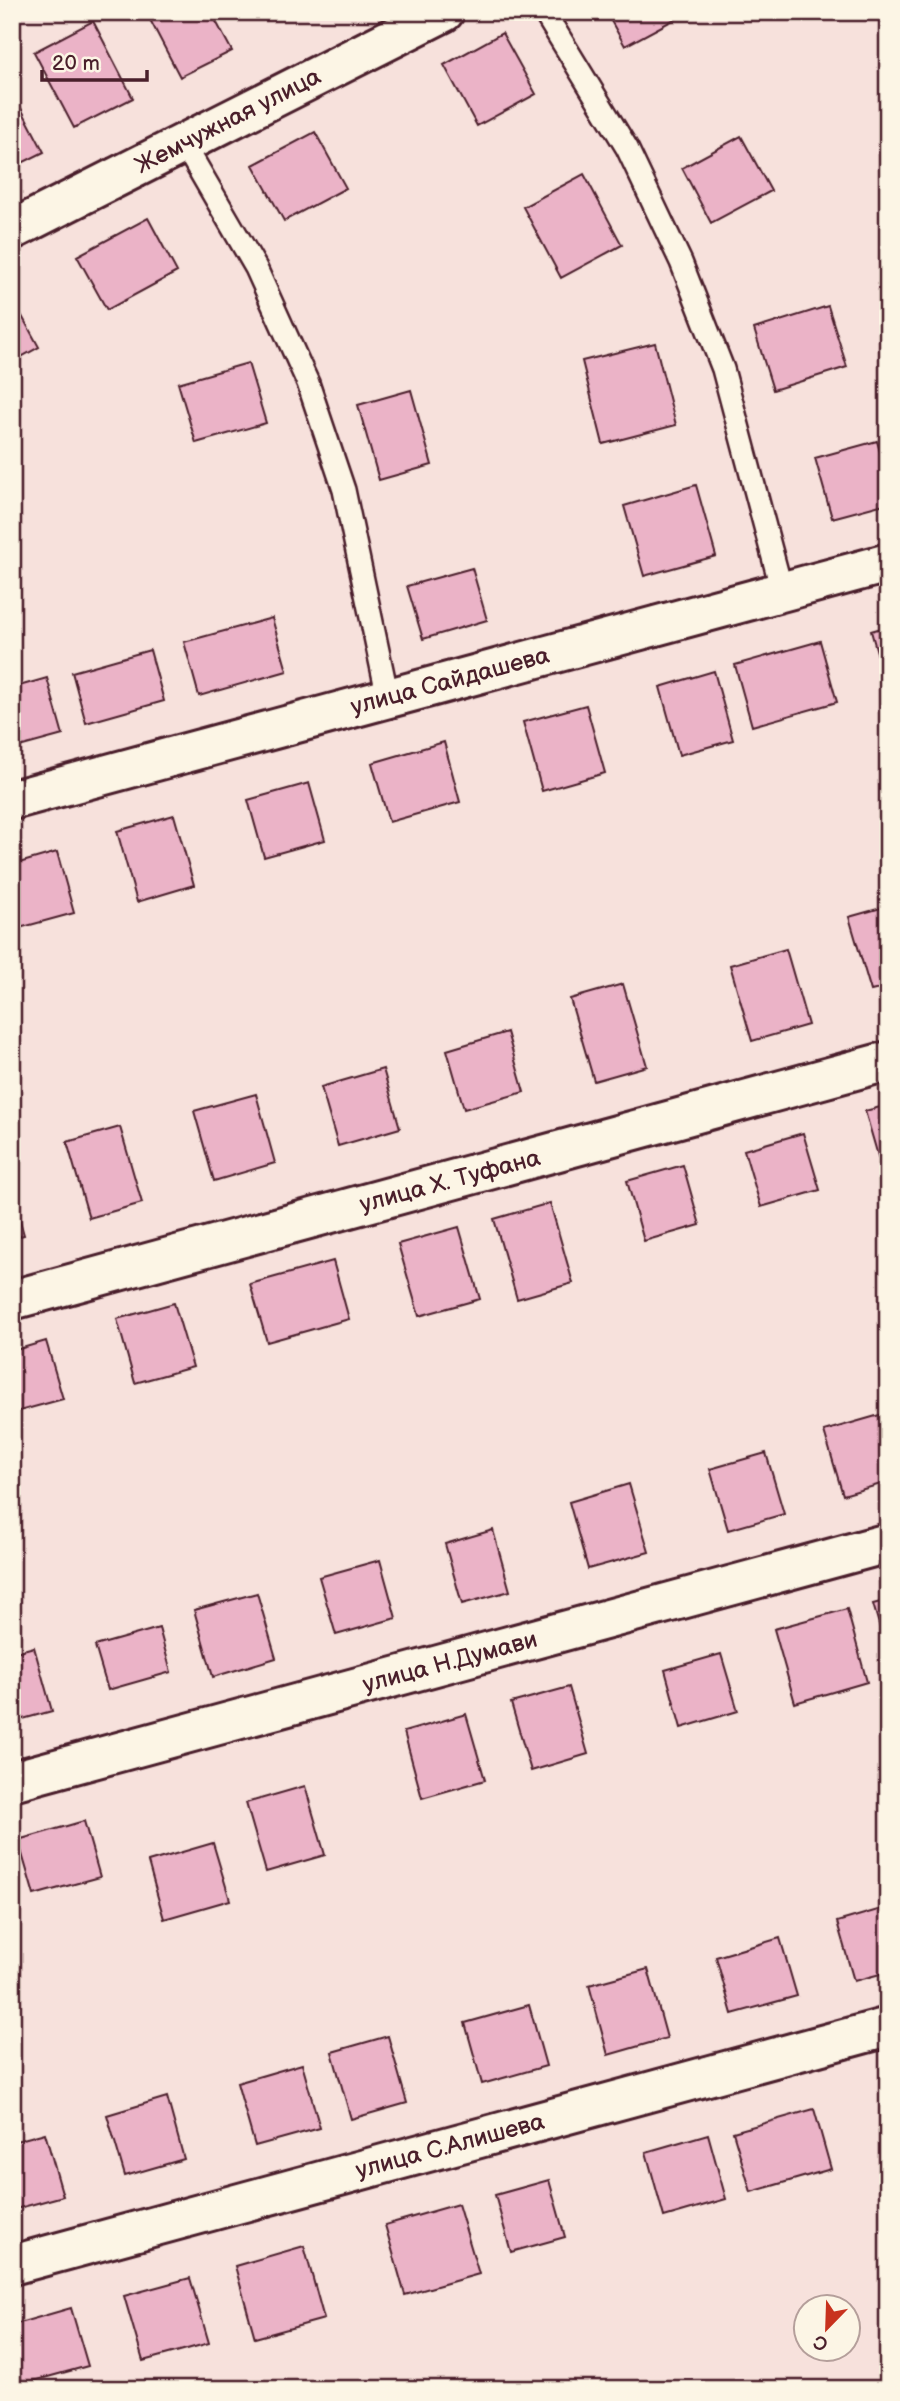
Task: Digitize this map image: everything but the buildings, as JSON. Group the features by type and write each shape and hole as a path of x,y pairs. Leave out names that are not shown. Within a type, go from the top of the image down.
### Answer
{"street":[{"name":"Жемчужная улица","path":"12,230 444,12"},
{"name":"улица Сайдашева","path":"12,800 888,563"},
{"name":"улица Х. Туфана","path":"12,1300 888,1061"},
{"name":"улица Н.Думави","path":"12,1781 888,1543"},
{"name":"улица С.Алишева","path":"12,2265 888,2027"}],"lane":[{"path":"544,12 627,148 681,262 723,369 782,591"},
{"path":"184,144 256,268 308,383 344,490 388,698"}]}
